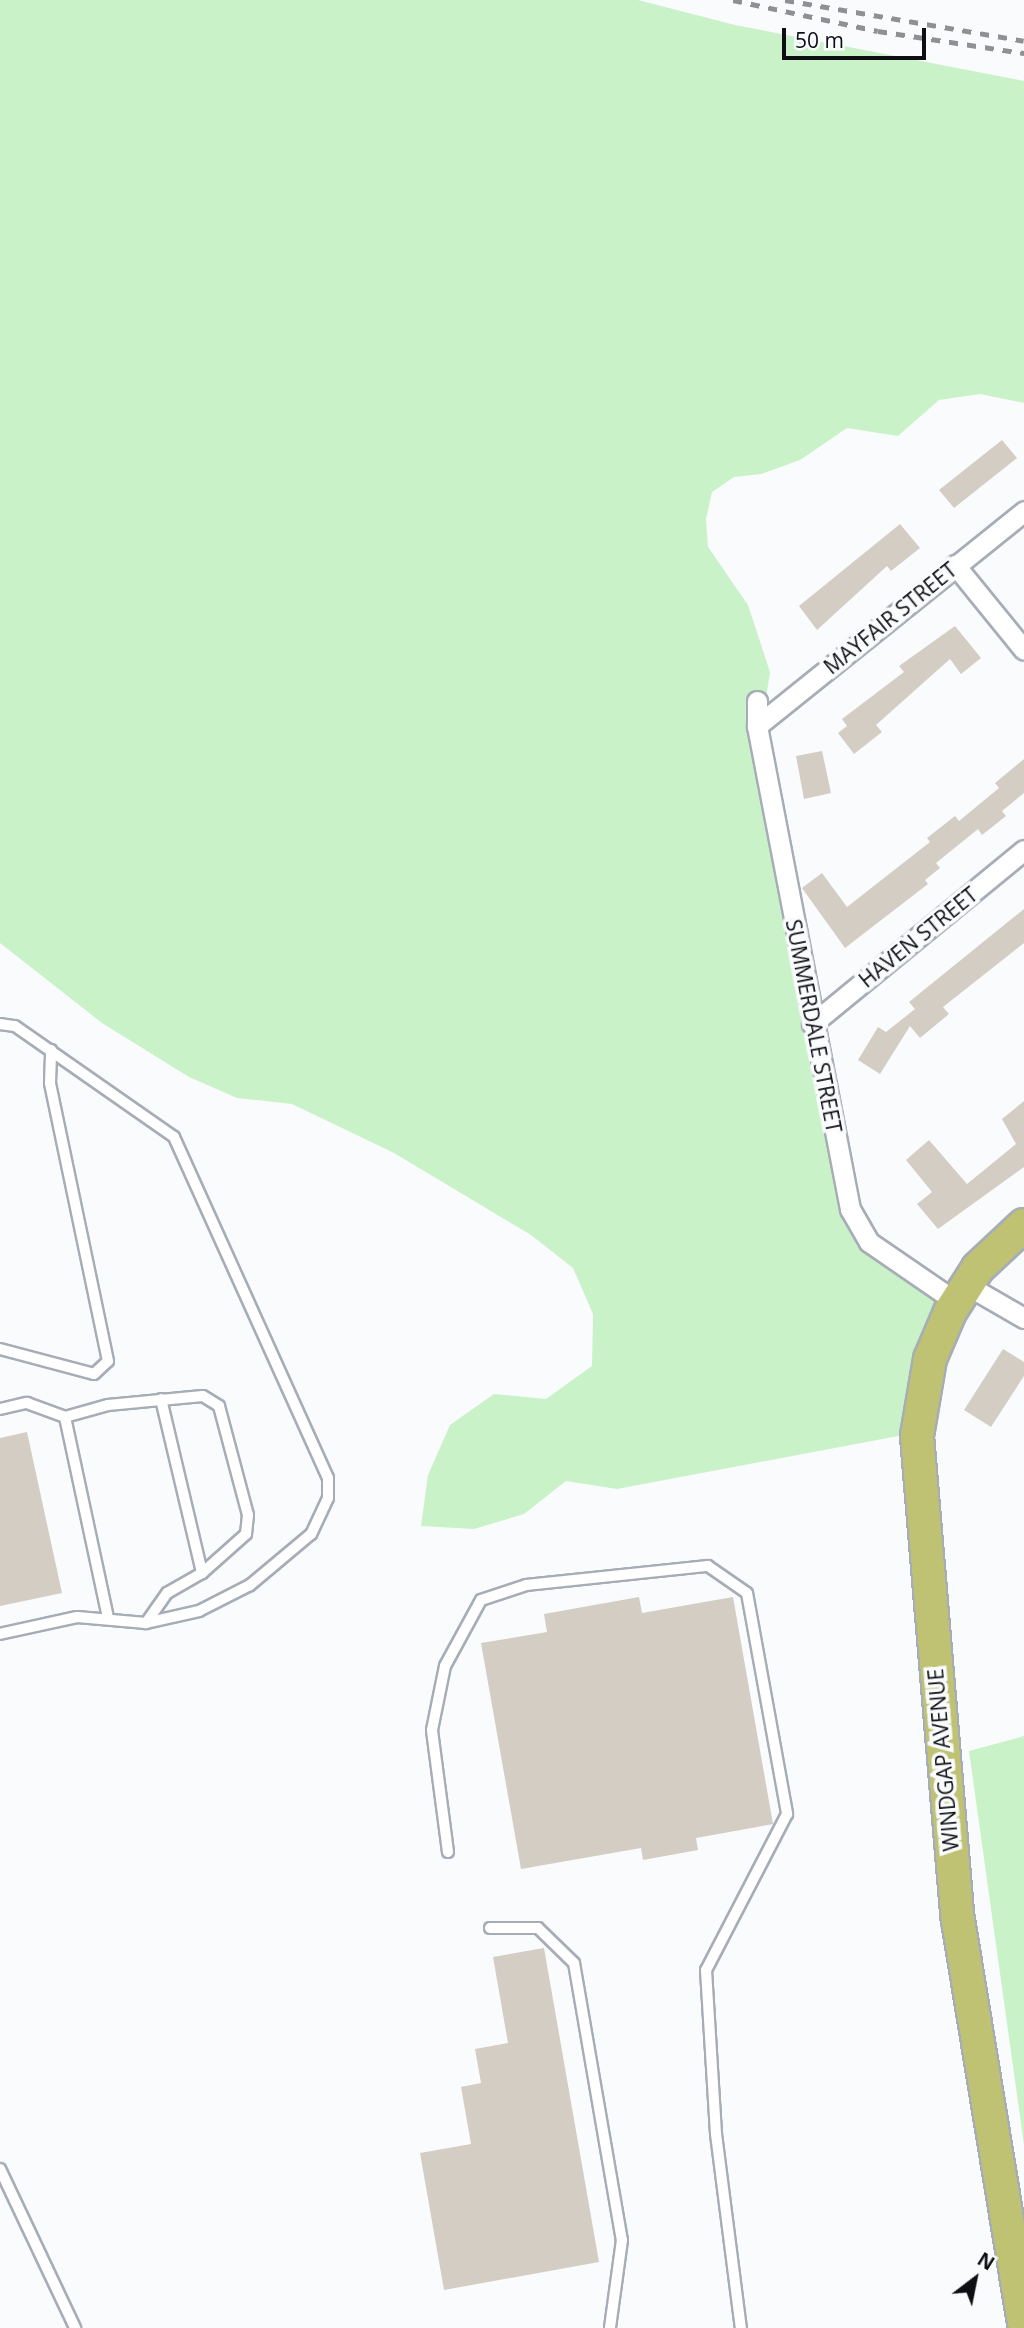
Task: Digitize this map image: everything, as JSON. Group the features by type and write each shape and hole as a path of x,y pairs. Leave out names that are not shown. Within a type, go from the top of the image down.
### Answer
{"main road":[{"name":"WINDGAP AVENUE","path":"1024,1226 960,1293 922,1388 918,1461 958,1920 1024,2324"}],"street":[{"name":"MAYFAIR STREET","path":"757,726 1024,511"},
{"path":"955,565 1024,650"},
{"name":"SUMMERDALE STREET","path":"757,701 757,726 812,1024 859,1229 869,1242 960,1293 1024,1318"},
{"name":"HAVEN STREET","path":"812,1024 1024,850"}],"lane":[{"path":"0,1024 15,1026 150,1116 180,1146 328,1478 323,1517 312,1534 250,1585 199,1611 146,1623 77,1617 0,1634"},
{"path":"0,1349 94,1374 108,1361 50,1083 51,1050"},
{"path":"0,1409 27,1403 65,1417 161,1399 203,1395 219,1406 248,1514 241,1542 202,1573 167,1593 146,1623"},
{"path":"161,1399 202,1573"},
{"path":"65,1417 108,1618"},
{"path":"449,1852 432,1730 445,1666 481,1600 526,1585 708,1566 747,1593 787,1814 706,1970 716,2134 741,2328"},
{"path":"490,1928 538,1928 573,1962 622,2240 610,2328"},
{"path":"0,2169 75,2328"}],"green space":[{"path":"0,0 638,0 735,25 1024,81 1024,403 980,394 939,400 898,436 847,428 800,460 761,474 734,477 712,492 706,519 708,547 748,605 770,672 766,698 749,719 843,1207 946,1304 909,1434 617,1489 566,1481 524,1514 474,1529 421,1526 428,1475 450,1425 494,1394 546,1399 592,1366 593,1314 573,1268 531,1235 394,1153 292,1104 237,1098 189,1077 102,1023 0,943"},
{"path":"1024,1736 1024,2145 969,1751"}],"building":[{"path":"1002,440 1017,458 954,508 939,490"},
{"path":"900,524 920,548 891,571 887,566 817,630 799,606"},
{"path":"955,626 981,658 961,674 950,659 876,725 882,732 854,754 838,733 847,726 842,719 904,672 899,666"},
{"path":"822,751 831,793 804,799 796,756"},
{"path":"1024,759 1024,793 1002,811 1006,816 982,835 978,829 936,863 940,868 925,880 928,884 845,948 802,888 822,873 847,907 930,842 927,838 955,816 959,821 999,788 995,783"},
{"path":"1024,909 1024,943 943,1007 949,1014 920,1038 910,1026 880,1074 858,1060 878,1027 886,1032 915,1009 909,1002"},
{"path":"1024,1101 1024,1167 938,1229 917,1204 932,1192 906,1160 929,1140 967,1184 1016,1144 1002,1119"},
{"path":"1003,1349 1024,1362 1024,1376 991,1427 964,1410"},
{"path":"27,1432 62,1593 0,1606 0,1438"},
{"path":"639,1597 642,1613 733,1597 773,1824 696,1838 698,1850 643,1860 641,1848 521,1869 481,1643 547,1632 544,1614"},
{"path":"544,1948 599,2262 444,2290 420,2153 471,2144 461,2087 481,2083 475,2049 508,2043 493,1957"}],"railway":[{"path":"733,0 878,31 1024,53"},
{"path":"785,0 1024,41"}]}
